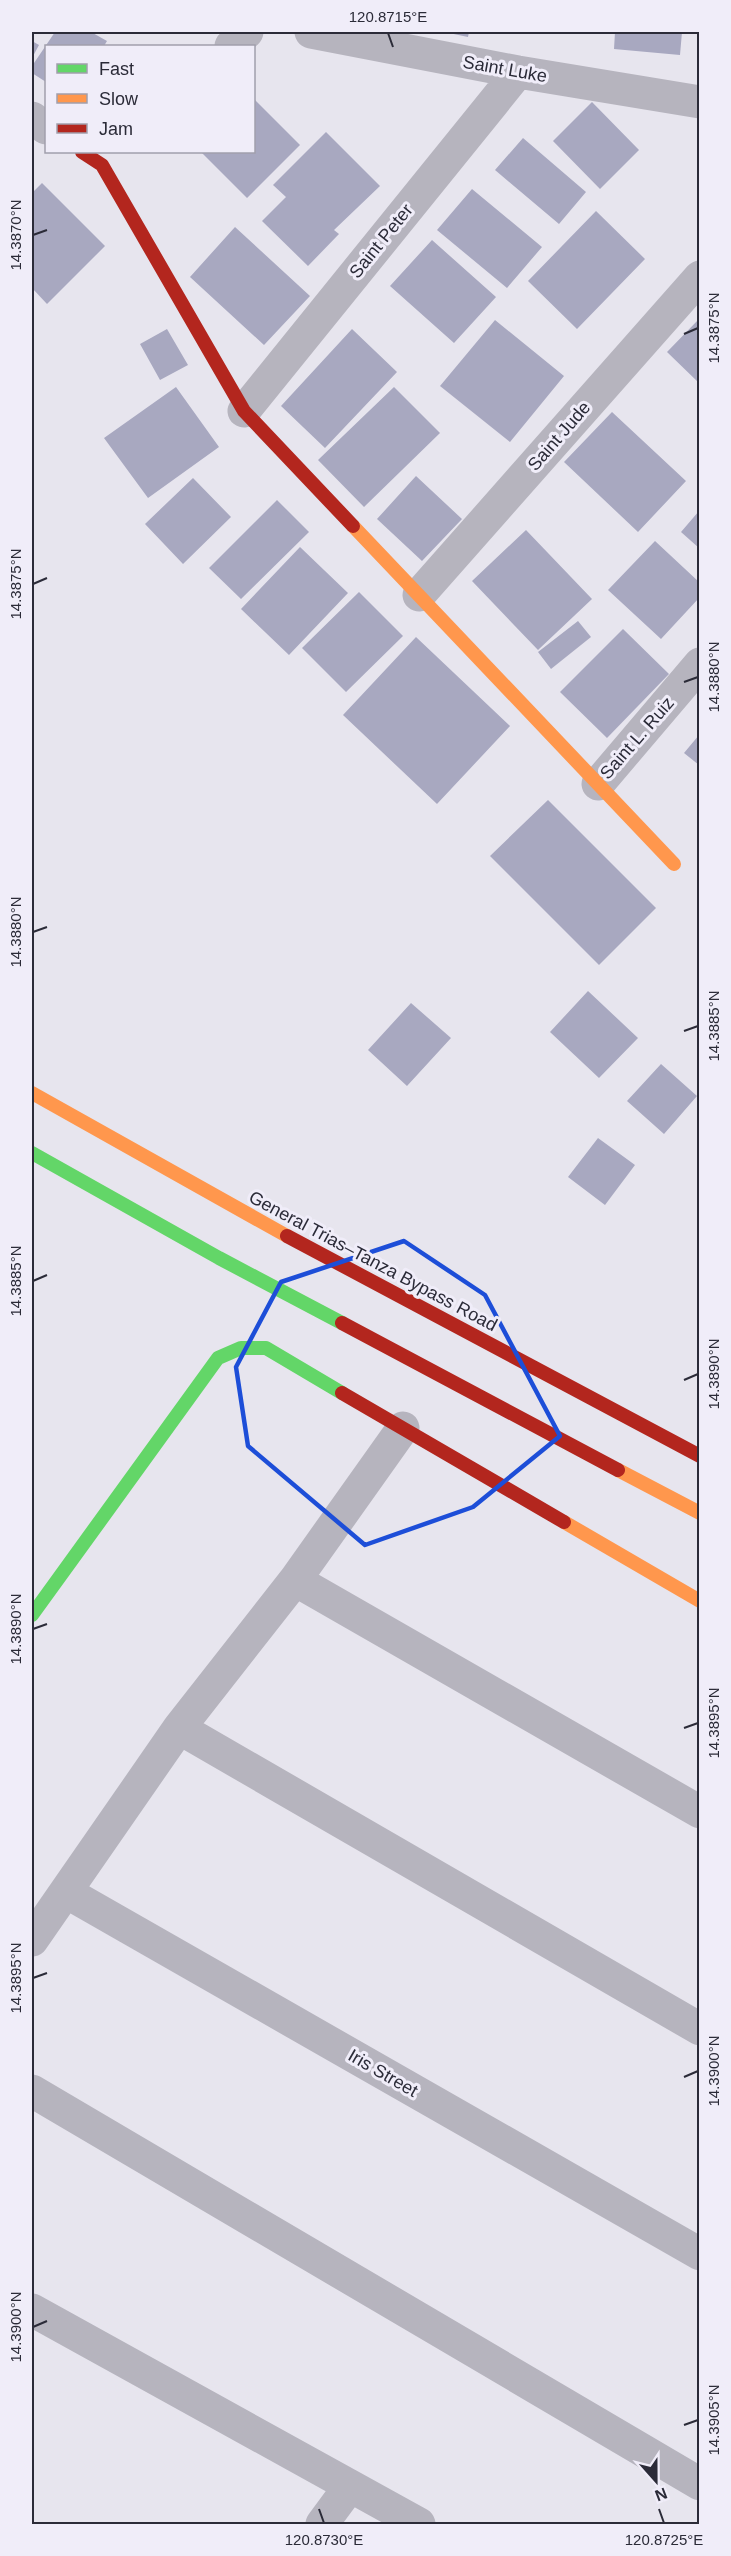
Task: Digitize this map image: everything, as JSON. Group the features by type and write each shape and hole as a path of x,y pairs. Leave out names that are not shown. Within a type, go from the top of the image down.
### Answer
{"street":[{"path":"232,45 247,32"},
{"name":"Saint Luke","path":"311,32 518,72 699,102"},
{"name":"Saint Peter","path":"244,411 518,72"},
{"path":"32,118 45,127"},
{"path":"100,156 244,411 674,864"},
{"name":"Saint Jude","path":"419,595 699,277"},
{"name":"Saint L. Ruiz","path":"598,784 699,664"},
{"name":"General Trias–Tanza Bypass Road","path":"32,1093 277,1231 699,1456"},
{"path":"32,1153 230,1263 699,1513"},
{"path":"32,1616 218,1358 228,1350 249,1346 266,1348 699,1601"},
{"path":"32,1940 179,1728 295,1580 403,1428"},
{"path":"295,1580 699,1812"},
{"path":"179,1728 699,2029"},
{"name":"Iris Street","path":"66,1892 699,2254"},
{"path":"32,2091 699,2484"},
{"path":"32,2310 419,2524"},
{"path":"322,2524 350,2486"}],"highlighted area":[{"path":"404,1241 485,1295 560,1436 473,1507 365,1545 248,1446 236,1367 281,1282"}],"building":[{"path":"55,32 91,32 107,41 105,45 46,45"},
{"path":"444,32 469,32 468,37"},
{"path":"615,32 682,32 680,55 614,49"},
{"path":"32,41 39,45 32,58"},
{"path":"45,47 45,81 32,73 32,66"},
{"path":"255,100 300,145 247,198 202,153 255,153"},
{"path":"592,102 639,150 600,189 553,141"},
{"path":"326,132 380,186 334,230 339,234 308,266 262,221 286,197 273,185"},
{"path":"523,138 586,192 559,224 495,170"},
{"path":"42,183 105,246 47,304 32,288 32,193"},
{"path":"472,189 542,247 507,288 437,230"},
{"path":"596,211 645,259 577,329 528,281"},
{"path":"235,227 310,296 264,345 190,277"},
{"path":"432,240 496,297 454,343 390,286"},
{"path":"699,319 699,383 667,352"},
{"path":"495,320 564,376 510,442 440,386"},
{"path":"167,329 188,365 160,380 140,344"},
{"path":"352,329 397,372 325,448 281,406"},
{"path":"176,387 219,447 148,498 104,438"},
{"path":"394,387 440,433 364,507 318,460"},
{"path":"612,412 686,481 638,532 564,462"},
{"path":"416,476 462,519 422,561 377,519"},
{"path":"193,478 231,517 183,564 145,524"},
{"path":"277,500 309,532 241,599 209,568"},
{"path":"699,511 699,548 681,532"},
{"path":"526,530 592,599 538,650 472,581"},
{"path":"655,541 699,582 699,598 661,639 608,590"},
{"path":"300,547 348,593 289,655 241,609"},
{"path":"359,592 403,636 346,692 302,648"},
{"path":"578,621 591,637 551,669 538,652"},
{"path":"623,629 669,674 607,738 560,692"},
{"path":"416,637 510,726 437,804 343,715"},
{"path":"699,735 699,765 684,753"},
{"path":"548,800 656,908 599,965 490,856"},
{"path":"588,991 638,1038 599,1078 550,1032"},
{"path":"411,1003 451,1038 407,1086 368,1050"},
{"path":"661,1064 697,1096 664,1134 627,1101"},
{"path":"598,1138 635,1165 605,1205 568,1177"}],"traffic: fast":[{"path":"32,1153 219,1258 342,1323"},
{"path":"32,1615 218,1358 241,1348 266,1348 342,1393"}],"traffic: slow":[{"path":"353,526 674,864"},
{"path":"32,1093 287,1236"},
{"path":"618,1470 700,1513"},
{"path":"564,1522 700,1601"}],"traffic: jam":[{"path":"84,153 102,165 244,411 353,526"},
{"path":"287,1236 700,1456"},
{"path":"342,1323 618,1470"},
{"path":"342,1393 564,1522"}]}
